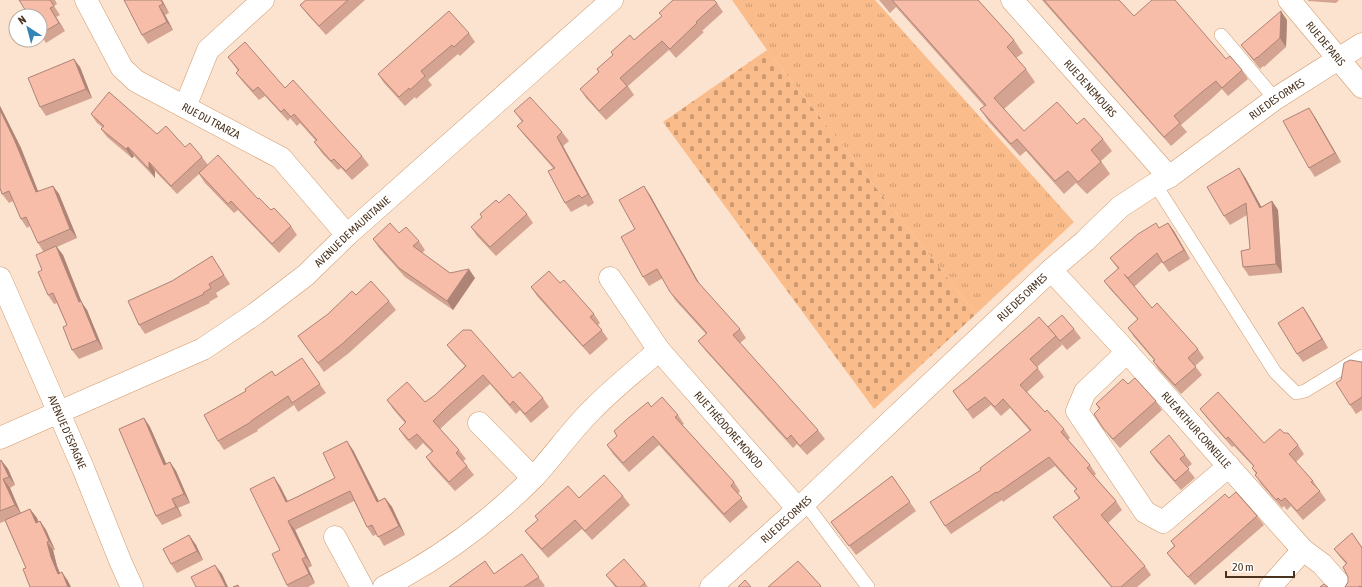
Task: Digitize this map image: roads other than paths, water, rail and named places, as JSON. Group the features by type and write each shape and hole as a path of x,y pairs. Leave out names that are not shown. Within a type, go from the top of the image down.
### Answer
{"street":[{"name":"RUE DU TRARZA","path":"86,0 122,68 136,82 281,158 347,235"},
{"path":"185,107 208,50 264,0"},
{"name":"RUE DE NEMOURS","path":"1012,0 1162,181"},
{"name":"RUE DE PARIS","path":"1289,0 1362,87"},
{"name":"AVENUE DE MAURITANIE","path":"0,438 203,349 255,314 306,275 347,235 608,1"},
{"name":"RUE DES ORMES","path":"711,587 802,506 1051,270 1085,241 1120,207 1162,181 1275,100 1338,58 1362,44"},
{"name":"RUE ARTHUR CORNEILLE","path":"1051,270 1127,352 1303,550 1322,564 1342,587"},
{"name":"AVENUE D'ESPAGNE","path":"0,278 132,587"},
{"name":"RUE THÉODORE MONOD","path":"610,278 659,350 802,506"},
{"path":"384,587 413,572 458,543 496,512 533,478 592,409 659,350"},
{"path":"1127,352 1085,392 1077,411 1145,512 1163,522 1229,466"},
{"path":"479,423 533,478"},
{"path":"335,537 362,587"},
{"path":"1270,587 1303,550"}],"lane":[{"path":"1221,35 1275,100"},
{"path":"1162,181 1275,372 1296,393 1305,391 1362,356"},
{"path":"802,506 868,587"}]}
